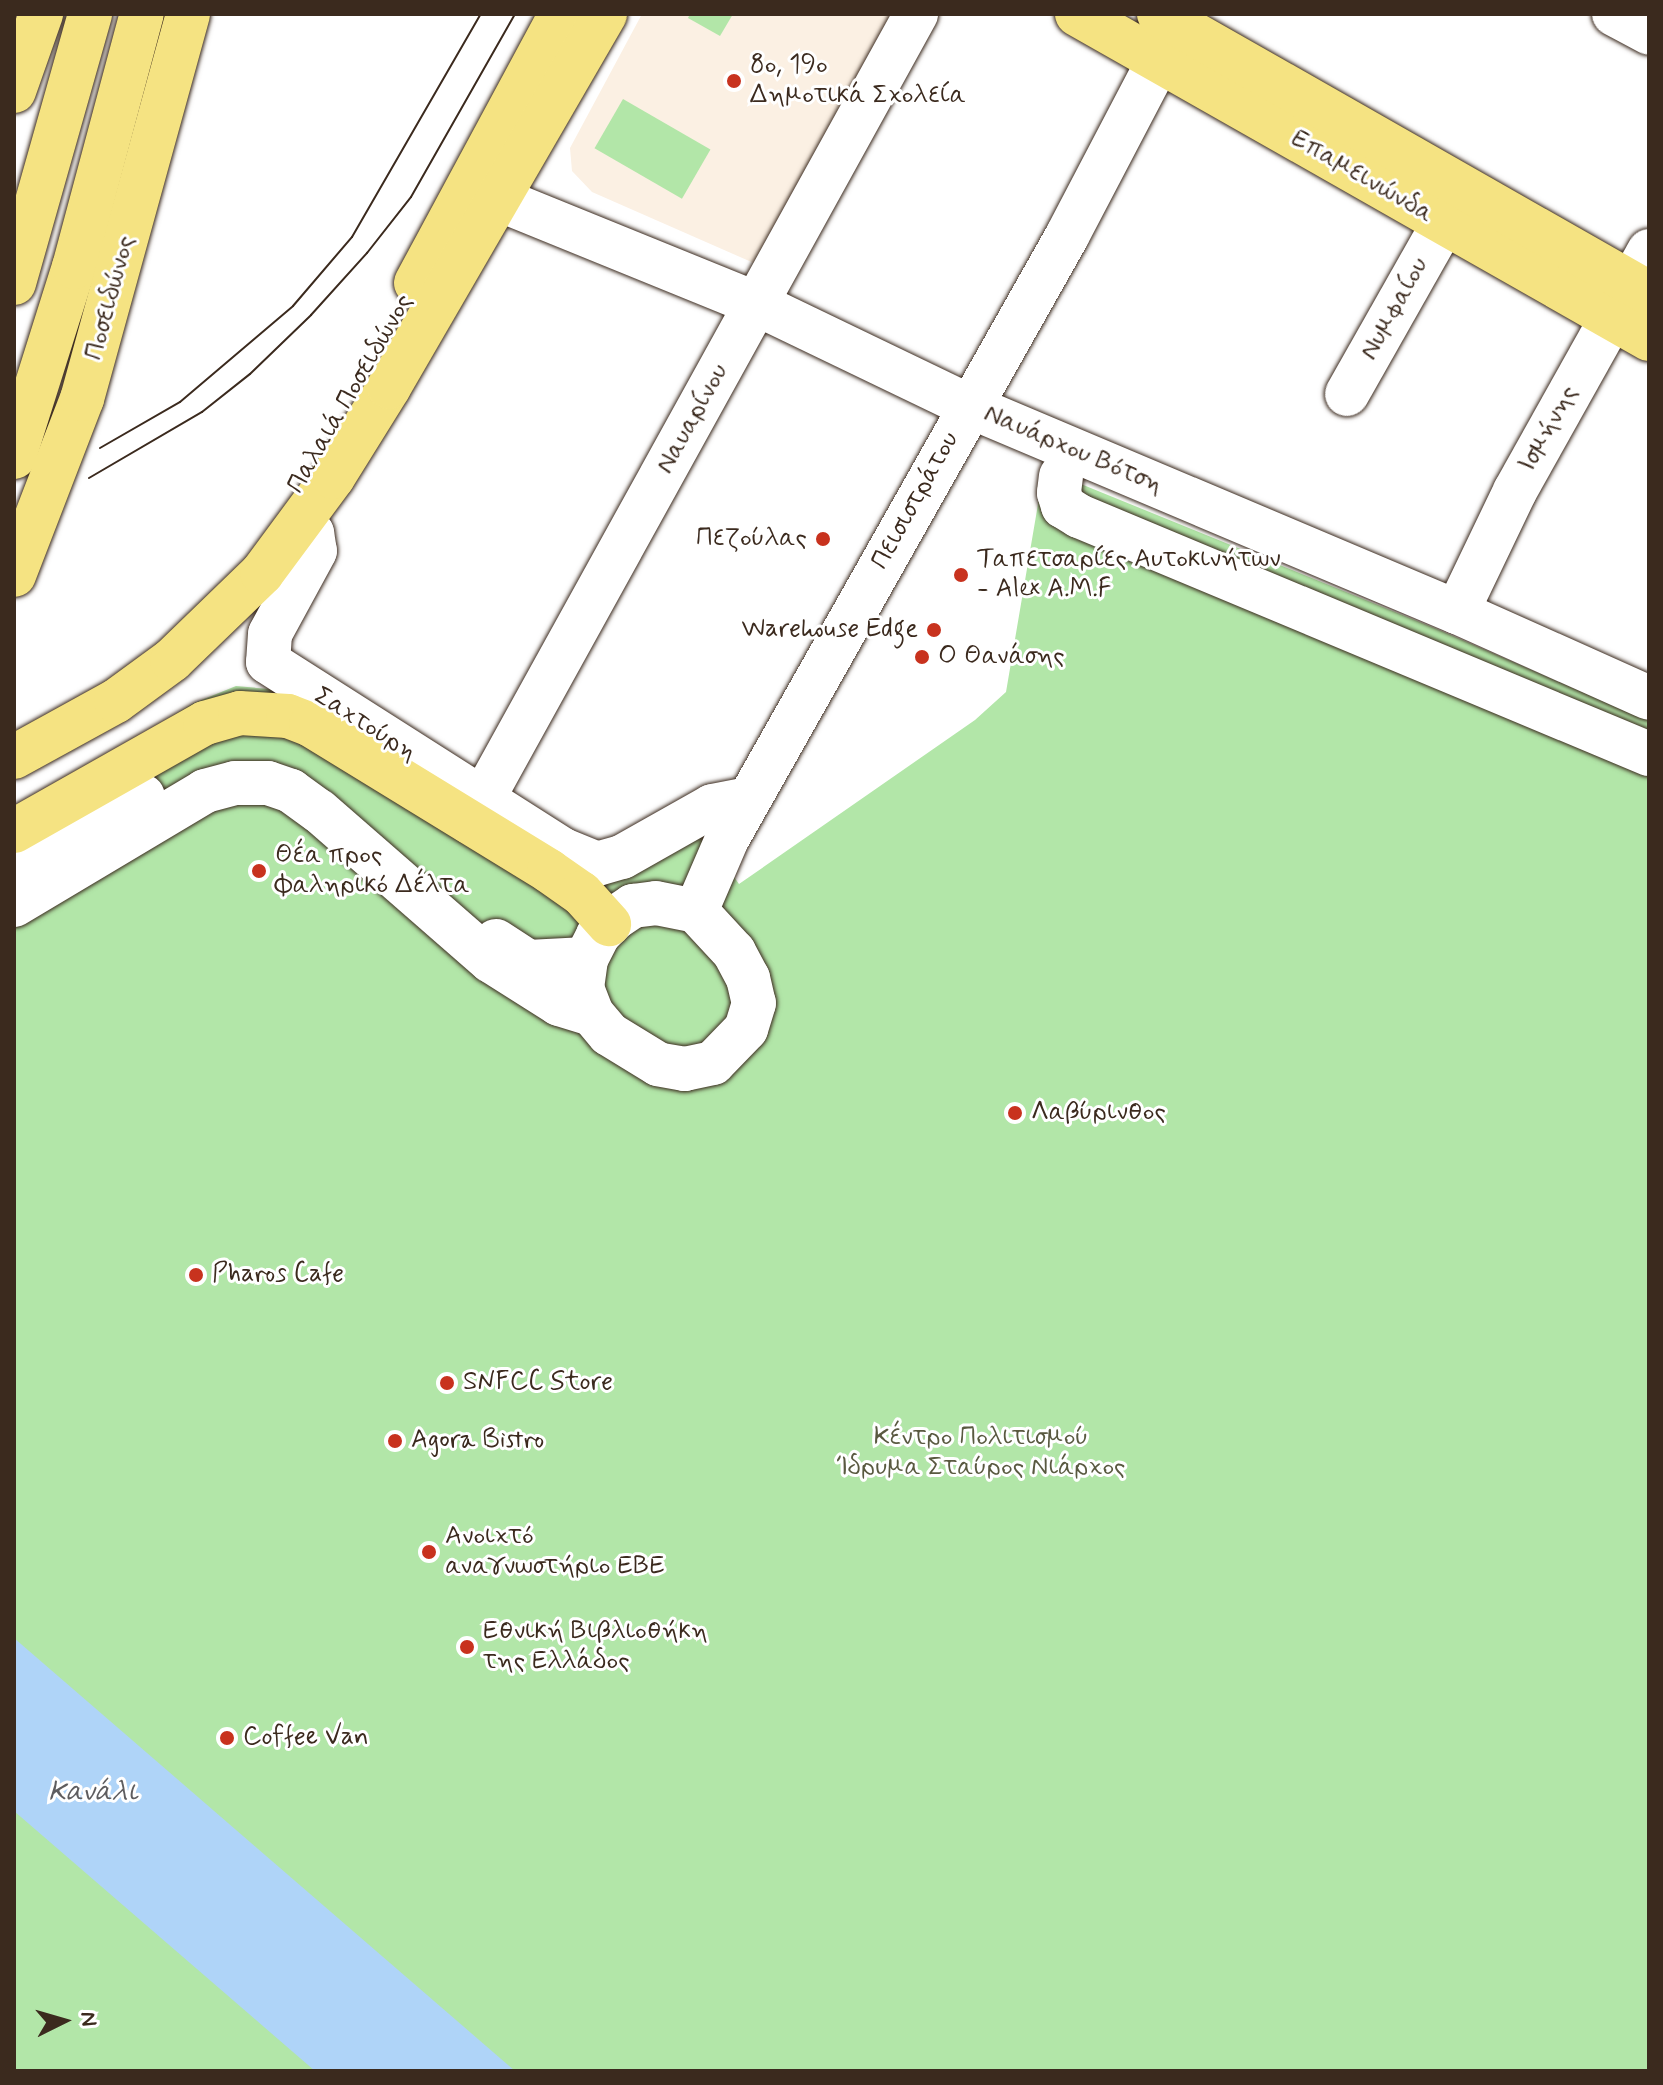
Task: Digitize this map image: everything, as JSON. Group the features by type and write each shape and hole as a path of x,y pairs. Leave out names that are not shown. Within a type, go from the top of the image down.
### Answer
{"main road":[{"path":"14,25 20,14"},
{"path":"14,91 41,14"},
{"path":"14,283 90,14"},
{"path":"14,457 74,267 142,14"},
{"name":"Ποσειδώνος","path":"14,575 82,399 188,14"},
{"name":"Παλαιά Ποσειδώνος","path":"14,726 80,690 159,632 231,567 282,511 345,414 561,14"},
{"path":"498,199 605,14"},
{"name":"Επαμεινώνδα","path":"1077,14 1170,28 1635,286 1649,339"},
{"name":"Επαμεινώνδα","path":"1170,28 1443,224 1635,286"},
{"name":"Παλαιά Ποσειδώνος","path":"14,757 116,701 172,660 262,573 300,523 389,387 498,199"},
{"path":"14,831 173,738 205,723 240,713 288,716 476,811 581,893 597,942"}],"street":[{"name":"Ναυαρίνου","path":"476,811 916,14"},
{"path":"1614,14 1649,33"},
{"name":"Πεισιστράτου","path":"696,911 705,883 749,799 1067,236 1170,28"},
{"name":"Ναυάρχου Βότση","path":"498,199 757,304 969,406 1457,612 1649,698"},
{"name":"Νυμφαίου","path":"1347,394 1443,224"},
{"name":"Ισμήνης","path":"1457,612 1515,491 1635,286"},
{"path":"1061,476 1059,493 1063,506 1079,516 1649,754"},
{"name":"Σαχτούρη","path":"300,523 312,533 315,551 270,634 268,662 476,811 578,859 597,864 622,857 712,806 749,799"},
{"path":"14,869 171,778 239,756 274,758 308,773 505,949 528,962 597,942"},
{"path":"14,905 205,791 235,783 268,783 291,791 319,811 491,961 559,1004 592,1014"},
{"path":"677,904 696,911 734,952 748,978 754,1003 746,1029 727,1052 713,1063 685,1069 658,1064 609,1034 592,1014 582,988 597,942 633,906 677,904"}],"shaded area":[{"name":"8ο, 19ο Δημοτικά Σχολεία","path":"642,14 900,14 756,264 592,192 572,171 570,148"}],"green space":[{"path":"690,14 733,14 720,36 688,18"},
{"path":"623,99 710,150 682,199 594,148"},
{"name":"Κέντρο Πολιτισμού Ίδρυμα Σταύρος Νιάρχος","path":"1044,469 1437,629 1649,721 1649,2071 14,2071 14,812 194,703 236,686 269,689 322,713 592,880 697,825 739,884 975,720 1006,692"}],"water":[{"name":"Κανάλι","path":"14,1638 515,2071 315,2071 14,1811"}],"tram line":[{"path":"100,448 180,402 293,306 352,237 481,14"},
{"path":"89,478 202,412 250,374 311,315 367,253 411,197 515,14"}],"place":[{"name":"8ο, 19ο Δημοτικά Σχολεία","path":"734,81"},
{"name":"Πεζούλας","path":"823,539"},
{"name":"Ταπετσαρίες Αυτοκινήτων - Alex A.M.F","path":"961,575"},
{"name":"Warehouse Edge","path":"934,630"},
{"name":"Ο Θανάσης","path":"922,657"},
{"name":"Θέα προς Φαληρικό Δέλτα","path":"259,871"},
{"name":"Λαβύρινθος","path":"1015,1113"},
{"name":"Pharos Cafe","path":"196,1275"},
{"name":"SNFCC Store","path":"447,1383"},
{"name":"Agora Bistro","path":"395,1441"},
{"name":"Ανοιχτό αναγνωστήριο ΕΒΕ","path":"429,1552"},
{"name":"Εθνική Βιβλιοθήκη της Ελλάδος","path":"467,1647"},
{"name":"Coffee Van","path":"227,1738"}]}
